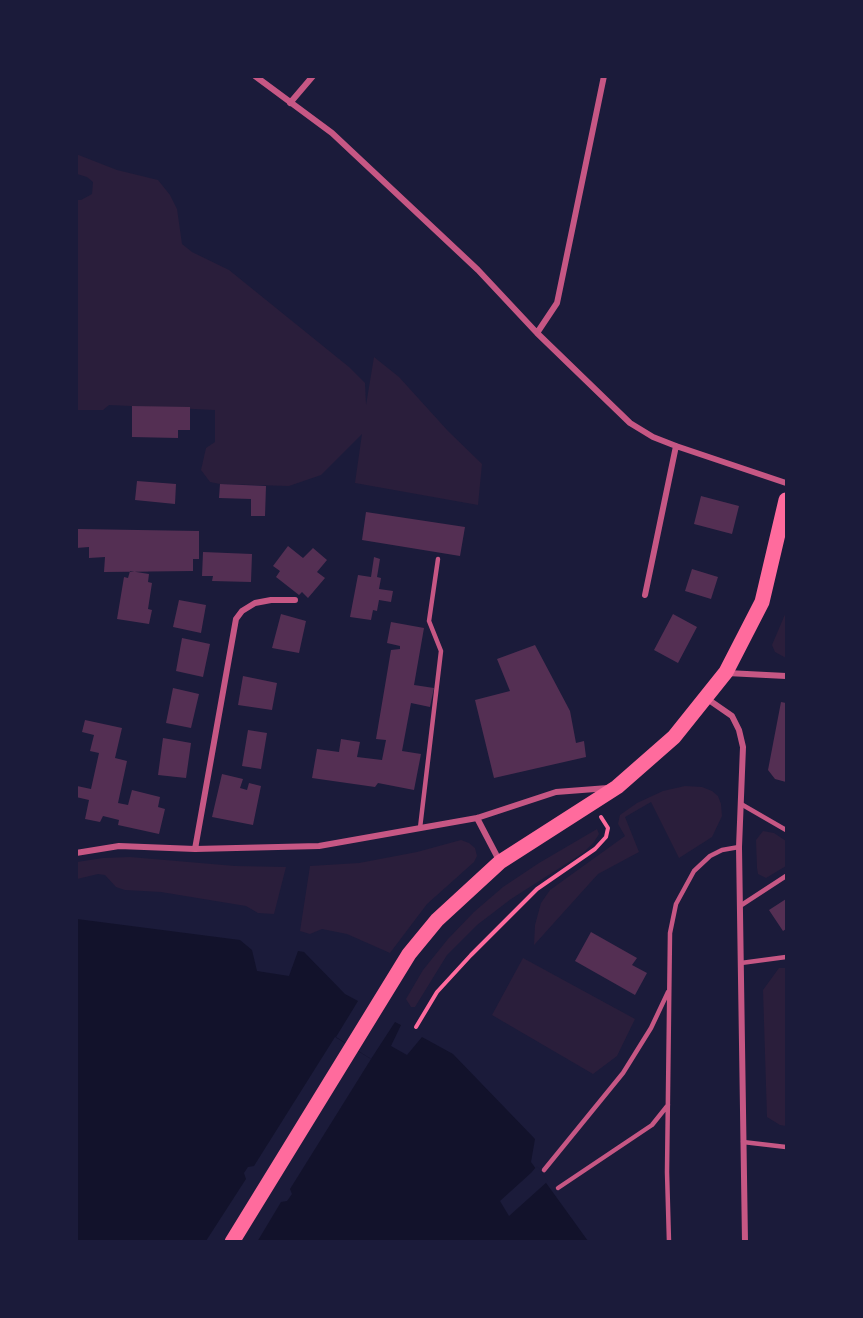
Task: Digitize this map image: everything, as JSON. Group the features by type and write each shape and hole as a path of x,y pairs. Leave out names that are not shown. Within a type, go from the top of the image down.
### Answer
{"main road":[{"path":"232,1242 409,954 437,920 500,862 617,787 651,758 674,736 726,672 762,602 786,500"}],"street":[{"path":"255,76 332,133 478,270 537,333 630,423 653,437 676,446 786,483"},
{"path":"291,103 313,76"},
{"path":"537,333 557,303 604,76"},
{"path":"645,595 676,446"},
{"path":"195,849 236,619 242,611 255,603 295,600"},
{"path":"726,672 786,676"},
{"path":"706,698 732,716 743,747 739,847 744,1242"},
{"path":"76,853 119,846 195,849 319,846 477,818 556,792 617,787"},
{"path":"477,818 500,862"}],"lane":[{"path":"420,828 441,651 429,621 438,559"},
{"path":"741,804 786,830"},
{"path":"669,1242 667,1172 670,933 676,904 694,871 710,856 723,850 739,847"},
{"path":"740,906 786,876"},
{"path":"741,963 786,957"},
{"path":"544,1170 623,1073 651,1028 669,989"},
{"path":"558,1188 652,1125 668,1105"},
{"path":"743,1142 786,1147"}],"path":[{"path":"416,1027 437,992 529,897 595,849 606,837 608,828 592,803"}],"shaded area":[{"path":"76,154 117,170 158,180 170,195 177,209 182,244 192,252 229,270 349,367 365,383 366,405 374,357 399,377 448,431 482,464 478,505 355,483 362,434 321,475 289,486 220,484 210,482 201,470 206,448 215,442 215,410 109,405 103,410 77,410 77,200 92,194 93,182 77,174"},
{"path":"786,612 786,658 775,652 772,645"},
{"path":"685,786 702,787 718,796 722,816 712,837 679,858 651,802 625,817 639,852 598,874 534,945 535,925 541,903 550,890 625,836 618,824 620,815 637,803 663,791"},
{"path":"597,829 599,834 583,853 511,899 477,925 447,955 415,1007 411,1007 406,999 423,970 474,912 503,887"},
{"path":"763,831 774,833 786,841 786,866 766,878 758,874 757,868 756,840"},
{"path":"461,840 475,848 477,856 474,862 427,904 390,953 347,934 322,929 310,934 300,931 310,866 359,863 417,852"},
{"path":"130,857 235,866 286,867 274,914 258,913 246,906 161,892 125,890 116,887 105,875 98,874 77,879 77,862"},
{"path":"77,919 240,940 252,950 257,971 289,976 298,951 304,952 345,994 358,1001 336,1037 371,1059 395,1022 401,1025 391,1046 407,1055 422,1037 453,1054 535,1139 531,1162 588,1241 77,1242"},
{"path":"523,958 635,1019 617,1056 593,1074 492,1015"},
{"path":"779,968 786,968 786,1126 767,1117 763,990"}],"pier":[{"path":"335,1037 371,1059 290,1189 292,1194 287,1201 281,1202 257,1242 206,1241 246,1179 244,1173 248,1167 254,1166"},
{"path":"537,1166 548,1181 509,1216 500,1201"}],"building":[{"path":"132,406 190,407 190,430 178,430 178,438 132,437"},
{"path":"137,481 176,484 175,504 135,500"},
{"path":"220,484 266,486 265,516 251,516 251,499 219,498"},
{"path":"701,496 739,506 732,534 694,524"},
{"path":"366,512 465,527 460,556 362,540"},
{"path":"78,529 199,531 199,559 193,559 193,571 104,572 105,557 89,558 89,547 76,548"},
{"path":"288,546 303,558 313,548 327,560 317,572 325,578 308,598 302,592 299,595 276,577 280,571 273,566"},
{"path":"203,552 252,554 251,582 212,581 213,576 202,576"},
{"path":"374,557 380,559 377,577 381,578 379,589 393,591 391,602 379,600 377,611 373,610 371,620 350,617 358,575 371,577"},
{"path":"692,569 718,577 711,599 685,591"},
{"path":"130,571 149,574 148,582 152,583 148,609 152,610 149,624 117,619 124,577 128,578"},
{"path":"179,600 206,605 201,633 173,627"},
{"path":"281,614 306,621 299,653 272,648"},
{"path":"673,614 697,627 678,663 654,650"},
{"path":"391,622 424,628 414,685 434,688 430,707 411,703 402,751 421,754 414,790 378,783 375,787 312,778 317,749 339,752 341,739 360,742 357,757 382,760 386,740 376,739 391,650 400,649 400,646 387,643"},
{"path":"182,638 210,644 203,677 176,671"},
{"path":"535,645 570,711 576,743 584,741 586,757 494,778 475,700 510,691 497,659"},
{"path":"243,676 277,683 272,710 238,705"},
{"path":"173,688 199,694 191,728 166,723"},
{"path":"781,702 786,703 786,782 775,779 768,770"},
{"path":"85,720 122,728 115,758 127,761 118,803 128,805 132,790 160,797 158,807 165,809 159,834 118,825 119,820 103,816 100,822 85,819 89,800 76,797 76,789 77,786 91,789 99,753 90,751 94,735 82,732"},
{"path":"248,730 267,733 261,769 242,766"},
{"path":"163,738 191,743 186,778 158,775"},
{"path":"222,774 243,779 240,788 247,790 249,783 261,786 253,825 212,817"},
{"path":"786,899 786,929 783,931 769,910"},
{"path":"591,932 637,958 632,965 647,973 635,995 575,961"}]}
